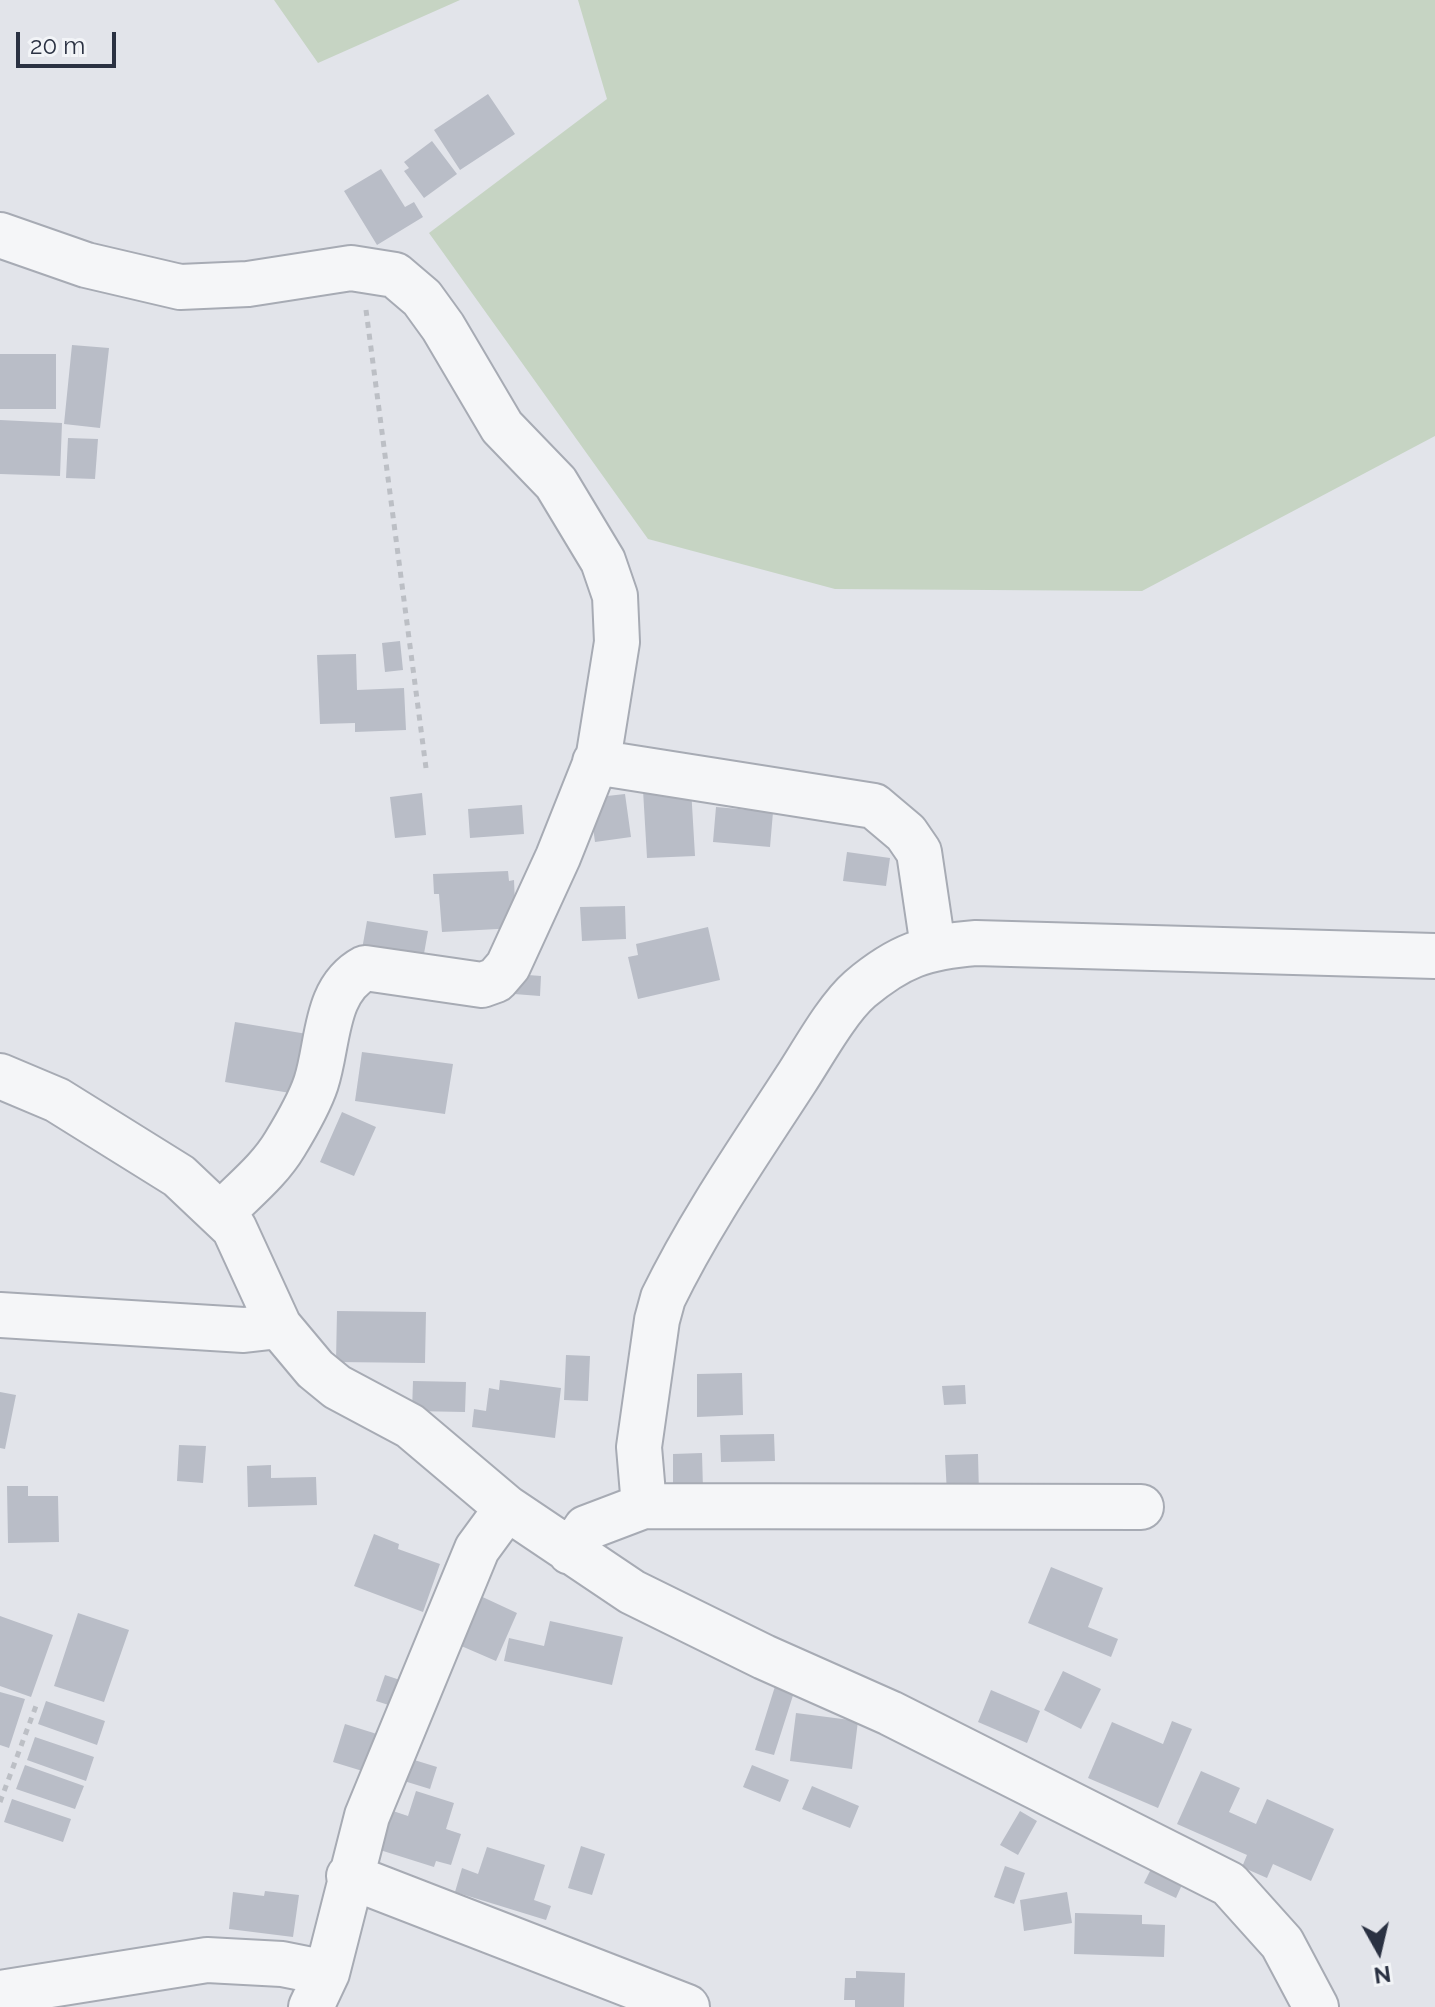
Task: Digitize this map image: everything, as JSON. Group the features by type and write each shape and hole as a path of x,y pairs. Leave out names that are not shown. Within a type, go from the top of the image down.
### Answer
{"street":[{"path":"0,235 86,265 180,287 248,284 325,270 361,269 395,275 422,298 502,427 556,483 603,561 615,596 617,642 595,762 558,857 508,966 496,980 467,986 365,968 355,974 336,996 315,1086 284,1145 271,1164 222,1213"},
{"path":"595,762 874,806 906,833 919,852 933,947"},
{"path":"644,1506 639,1447 657,1320 669,1287 747,1155 856,993 892,965 933,947 976,943 1435,956"},
{"path":"0,1076 57,1100 179,1176 222,1213 234,1228 252,1261 279,1326 315,1369 337,1387 410,1426 507,1508 632,1592 764,1657 890,1713 1229,1884 1282,1943 1316,2007"},
{"path":"0,1315 244,1330 279,1326"},
{"path":"570,1552 586,1528 644,1506 1141,1507"},
{"path":"0,1993 207,1960 282,1964 319,1990 367,1816 477,1549 507,1508"},
{"path":"349,1876 687,2007"}],"path":[{"path":"361,269 426,768"},
{"path":"0,1802 36,1706"}],"green space":[{"path":"274,0 460,0 318,63"},
{"path":"578,0 1435,0 1435,436 1142,591 835,589 648,539 429,233 607,99"}],"building":[{"path":"488,94 515,134 460,170 434,130"},
{"path":"432,141 457,174 424,198 404,171 409,168 404,162"},
{"path":"381,169 405,207 414,202 423,217 377,245 344,191"},
{"path":"72,345 109,348 100,428 64,424"},
{"path":"0,354 56,354 56,409 0,409"},
{"path":"0,420 62,423 60,476 0,474"},
{"path":"68,438 98,439 95,479 66,478"},
{"path":"400,641 403,670 385,672 382,643"},
{"path":"356,654 357,690 404,688 406,730 355,732 355,723 320,724 317,655"},
{"path":"691,788 695,856 647,858 643,790"},
{"path":"422,793 426,835 395,838 390,797"},
{"path":"625,794 631,837 595,842 589,798"},
{"path":"522,805 524,834 470,838 468,809"},
{"path":"716,807 773,812 770,847 713,842"},
{"path":"847,852 890,858 886,886 843,881"},
{"path":"508,871 509,881 514,880 516,928 442,932 439,894 434,894 433,874"},
{"path":"625,906 626,939 582,941 580,907"},
{"path":"367,921 428,931 422,965 361,955"},
{"path":"708,927 720,980 638,999 628,957 638,955 636,944"},
{"path":"515,974 541,976 540,996 514,994"},
{"path":"235,1022 307,1034 296,1094 225,1082"},
{"path":"362,1052 453,1064 445,1114 355,1101"},
{"path":"342,1112 376,1127 354,1176 320,1162"},
{"path":"337,1311 426,1312 425,1363 336,1362"},
{"path":"566,1355 590,1356 588,1401 564,1400"},
{"path":"742,1373 743,1415 697,1417 697,1374"},
{"path":"500,1380 561,1388 555,1438 472,1427 474,1409 486,1411 489,1388 499,1390"},
{"path":"413,1381 466,1382 465,1412 412,1411"},
{"path":"965,1385 966,1404 944,1405 942,1386"},
{"path":"0,1392 16,1395 5,1449 0,1448"},
{"path":"774,1434 775,1461 721,1462 720,1435"},
{"path":"179,1445 206,1446 203,1483 177,1481"},
{"path":"702,1453 703,1490 673,1491 673,1454"},
{"path":"978,1454 979,1494 947,1495 945,1455"},
{"path":"271,1465 271,1478 316,1477 317,1505 248,1507 247,1466"},
{"path":"7,1486 28,1486 28,1496 58,1496 59,1542 8,1543"},
{"path":"374,1534 399,1544 398,1549 440,1564 423,1612 354,1586"},
{"path":"1051,1567 1103,1588 1088,1627 1118,1639 1111,1657 1028,1623"},
{"path":"474,1593 517,1613 496,1661 452,1642"},
{"path":"78,1613 129,1630 104,1702 54,1686"},
{"path":"0,1616 53,1635 31,1697 0,1686"},
{"path":"550,1621 623,1637 612,1685 504,1661 509,1638 544,1646"},
{"path":"1063,1671 1101,1689 1081,1729 1044,1710"},
{"path":"385,1675 403,1681 395,1707 376,1701"},
{"path":"777,1680 796,1686 774,1755 755,1750"},
{"path":"991,1690 1040,1711 1027,1743 978,1722"},
{"path":"0,1692 25,1699 9,1748 0,1745"},
{"path":"46,1701 105,1721 97,1745 38,1724"},
{"path":"796,1713 858,1721 852,1769 790,1761"},
{"path":"1172,1721 1192,1729 1158,1808 1088,1778 1112,1722 1163,1744"},
{"path":"345,1724 380,1735 369,1773 333,1762"},
{"path":"35,1737 94,1757 86,1781 27,1760"},
{"path":"411,1759 437,1767 430,1789 404,1781"},
{"path":"25,1765 84,1786 75,1809 16,1789"},
{"path":"752,1765 789,1780 780,1802 743,1787"},
{"path":"1201,1771 1240,1788 1229,1812 1256,1824 1267,1799 1334,1829 1311,1881 1273,1864 1267,1878 1242,1867 1247,1855 1177,1824"},
{"path":"812,1786 859,1806 850,1828 802,1809"},
{"path":"416,1791 454,1803 446,1829 461,1834 451,1865 436,1861 434,1867 380,1850 393,1811 408,1816"},
{"path":"12,1799 71,1819 63,1842 4,1822"},
{"path":"1020,1811 1037,1821 1018,1855 1000,1845"},
{"path":"581,1846 605,1854 592,1895 568,1888"},
{"path":"487,1847 545,1865 534,1900 551,1906 546,1920 455,1892 462,1868 478,1874"},
{"path":"1154,1863 1185,1878 1176,1898 1144,1883"},
{"path":"1005,1866 1025,1873 1014,1904 994,1897"},
{"path":"265,1891 299,1895 293,1937 229,1929 233,1892 264,1896"},
{"path":"1067,1892 1072,1923 1024,1931 1020,1900"},
{"path":"1075,1913 1142,1915 1142,1924 1165,1925 1164,1957 1074,1954"},
{"path":"856,1971 905,1973 904,2007 855,2007 855,2000 844,2000 845,1978 856,1978"}]}
